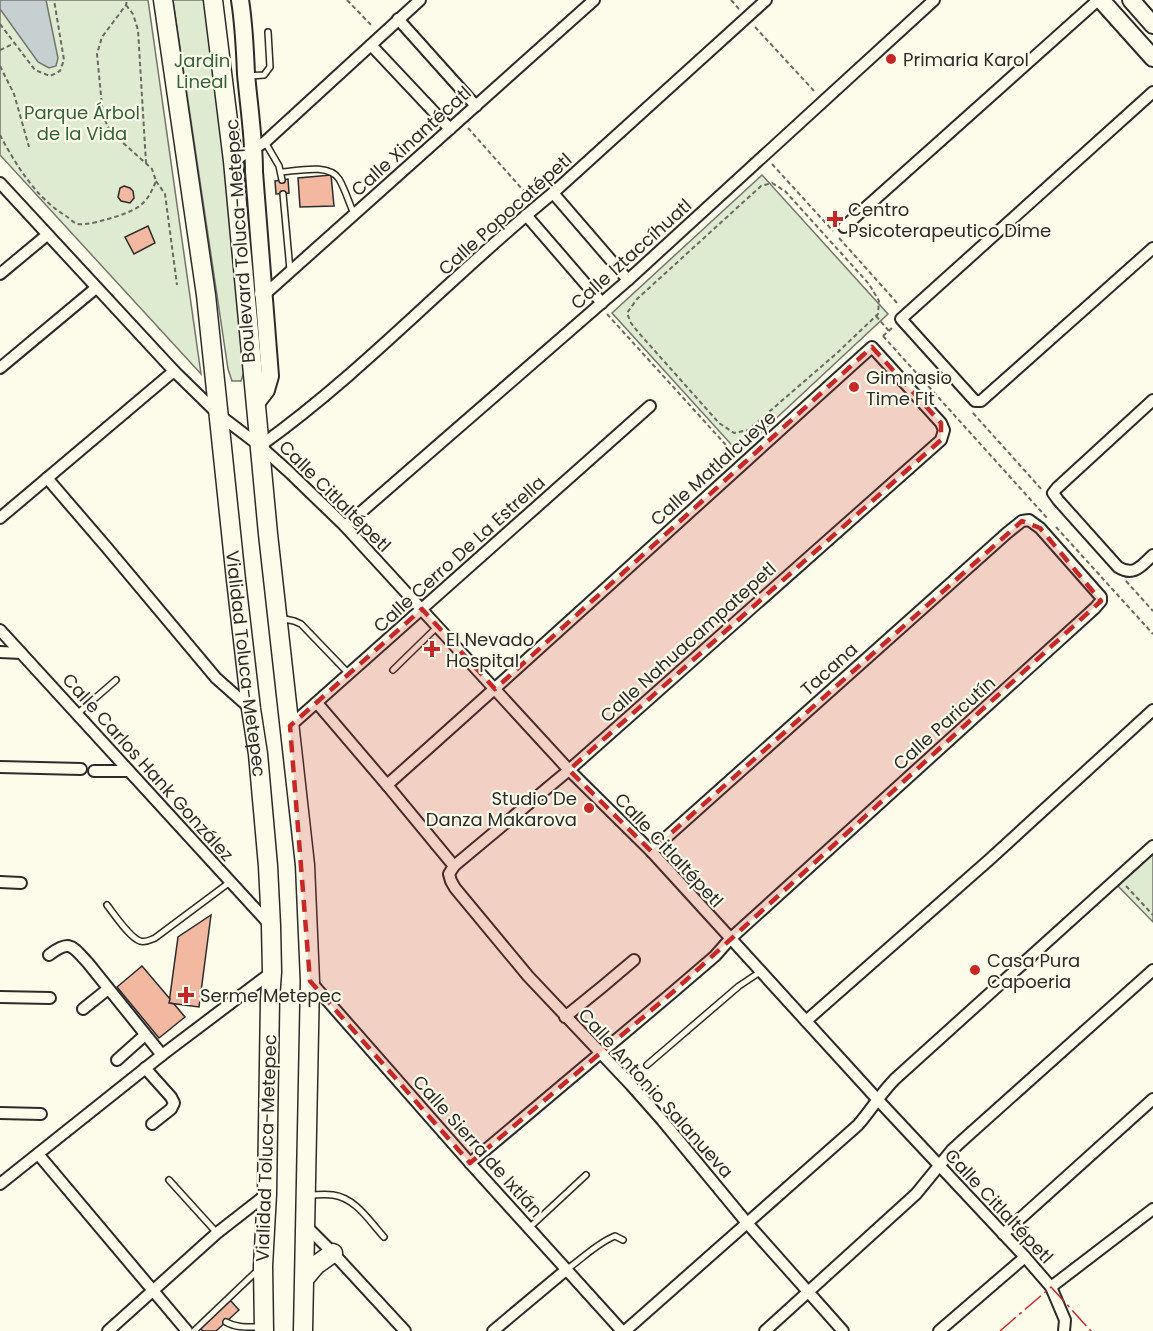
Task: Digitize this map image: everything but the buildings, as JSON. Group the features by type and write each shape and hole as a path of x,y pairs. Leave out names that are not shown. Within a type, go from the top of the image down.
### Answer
{"highway":[{"name":"Vialidad Toluca-Metepec","path":"163,0 206,295 251,709 258,754 268,866 272,972 263,1266 264,1329"},
{"name":"Vialidad Toluca-Metepec","path":"213,0 233,161 262,478 305,865 310,981 303,1331"},
{"path":"305,1278 316,1265 333,1253"}],"main road":[{"name":"Boulevard Toluca-Metepec","path":"240,0 247,76 260,146 254,172 270,376 266,390 256,404"},
{"path":"1100,0 1153,58"},
{"path":"1131,0 1152,21"}],"street":[{"path":"233,161 260,146 420,0"},
{"name":"Calle Xinantécatl","path":"264,295 594,0"},
{"name":"Calle Popocatépetl","path":"260,446 304,413 376,352 766,0"},
{"name":"Calle Iztaccíhuatl","path":"345,526 628,280 934,0"},
{"path":"844,227 1100,0"},
{"path":"398,19 476,106"},
{"path":"371,45 450,129"},
{"path":"1153,92 901,319 975,401 981,402 1153,248"},
{"name":"Calle Citlaltépetl","path":"0,183 174,371 218,414 288,471 345,526 569,770 651,851 1051,1287 1065,1320 1064,1331"},
{"path":"553,193 628,280"},
{"path":"526,215 601,304"},
{"path":"0,273 47,235"},
{"path":"0,368 96,288"},
{"path":"245,293 264,295"},
{"name":"Calle Matlalcueye","path":"387,785 872,347"},
{"name":"Calle Nahuacampatepetl","path":"451,870 569,770 941,440 944,430 941,423 872,347"},
{"path":"0,518 174,371"},
{"path":"1153,400 1054,491 1055,500 1124,571 1135,570 1153,555"},
{"name":"Calle Cerro De La Estrella","path":"290,726 650,406"},
{"path":"47,478 216,678 251,709"},
{"name":"Tacana","path":"651,851 1007,533 1022,521 1034,522"},
{"name":"Calle Paricutín","path":"470,1163 715,956 730,939 1099,605 1101,597 1099,593 1034,522"},
{"name":"Calle Carlos Hank González","path":"0,630 272,926"},
{"path":"0,652 21,653"},
{"name":"Calle Antonio Salanueva","path":"316,703 387,785 451,870 451,881 455,888 528,976 662,1120 747,1223 843,1331"},
{"path":"806,1021 989,860 1153,710"},
{"path":"0,767 81,770"},
{"path":"94,771 128,771"},
{"path":"623,1331 858,1125 882,1092 1153,846"},
{"path":"0,882 21,883"},
{"path":"49,956 62,947 69,946 88,963 162,1055"},
{"path":"565,1017 634,960"},
{"path":"765,1331 916,1194 964,1139 1153,970"},
{"path":"0,1184 145,1068 272,972"},
{"name":"Calle Sierra de Ixtlán","path":"310,981 470,1163 623,1331"},
{"path":"83,1009 108,989"},
{"path":"0,997 50,998"},
{"path":"117,1060 146,1035"},
{"path":"145,1068 174,1102 171,1109 152,1124"},
{"path":"1003,1234 1153,1099"},
{"path":"0,1113 41,1114"},
{"path":"38,1154 187,1331"},
{"path":"108,1331 218,1233 267,1194"},
{"path":"1051,1287 1153,1209"},
{"path":"305,1225 405,1331"},
{"path":"939,1331 1025,1257"},
{"path":"493,1331 566,1270"}],"lane":[{"path":"247,76 264,75 270,67 268,33"},
{"path":"260,146 276,159 282,180"},
{"path":"281,172 318,169 333,172 339,178 354,214"},
{"path":"283,194 290,270"},
{"path":"277,618 301,624 349,674"},
{"path":"393,670 438,627"},
{"path":"77,714 116,680"},
{"path":"107,905 134,937 147,942 230,882"},
{"path":"647,1065 739,986 760,972"},
{"path":"529,1228 586,1175"},
{"path":"169,1180 218,1233"},
{"path":"306,1195 333,1195 347,1199 384,1237"},
{"path":"566,1270 611,1237 615,1236 623,1240"},
{"path":"194,1331 263,1266"},
{"path":"226,1322 231,1325 264,1329"}],"path":[{"path":"0,24 35,70 50,76 60,71 64,60 54,0"},
{"path":"127,0 126,5 102,37 97,54 103,116 110,130 152,168 156,181 165,194 177,285"},
{"path":"347,0 381,36"},
{"path":"730,0 824,101"},
{"path":"126,5 133,14 138,30 146,163"},
{"path":"0,50 15,43"},
{"path":"0,66 14,94 29,147"},
{"path":"460,119 537,206"},
{"path":"0,135 15,162 32,185 55,210 78,224 100,222 140,207 150,196 156,181"},
{"path":"772,183 784,191 869,284 879,301 876,316 748,430 734,433 719,423 646,341 631,323 627,313 637,299 761,186 772,183"},
{"path":"601,304 742,463"},
{"path":"876,316 889,331"},
{"path":"872,347 901,319"},
{"path":"883,336 1153,634"},
{"path":"966,406 1055,500 1034,522"},
{"path":"1123,578 1153,611"},
{"path":"1118,878 1153,915"}],"highlighted area":[{"path":"872,347 941,423 941,440 569,770 651,851 1022,521 1040,528 1101,601 673,992 470,1163 310,981 290,726 422,609 495,689"}],"green space":[{"name":"Parque Árbol de la Vida","path":"0,0 148,0 201,374 0,155"},
{"name":"Jardin Lineal","path":"173,0 210,0 237,267 244,372 241,381 232,381 228,369"},
{"path":"762,175 888,314 739,453 612,313"},
{"path":"1153,852 1153,922 1117,885"}],"shaded area":[{"path":"0,0 46,0 58,58 56,66 49,68 38,62 0,9"}],"power":[{"path":"1000,1331 1051,1287 1091,1331"}],"place":[{"name":"Primaria Karol","path":"891,59"},
{"name":"Centro Psicoterapeutico Dime","path":"835,219"},
{"name":"Gimnasio Time Fit","path":"854,387"},
{"name":"El Nevado Hospital","path":"432,649"},
{"name":"Studio De Danza Makarova","path":"589,808"},
{"name":"Casa Pura Capoeria","path":"975,970"},
{"name":"Serme Metepec","path":"186,995"}]}
